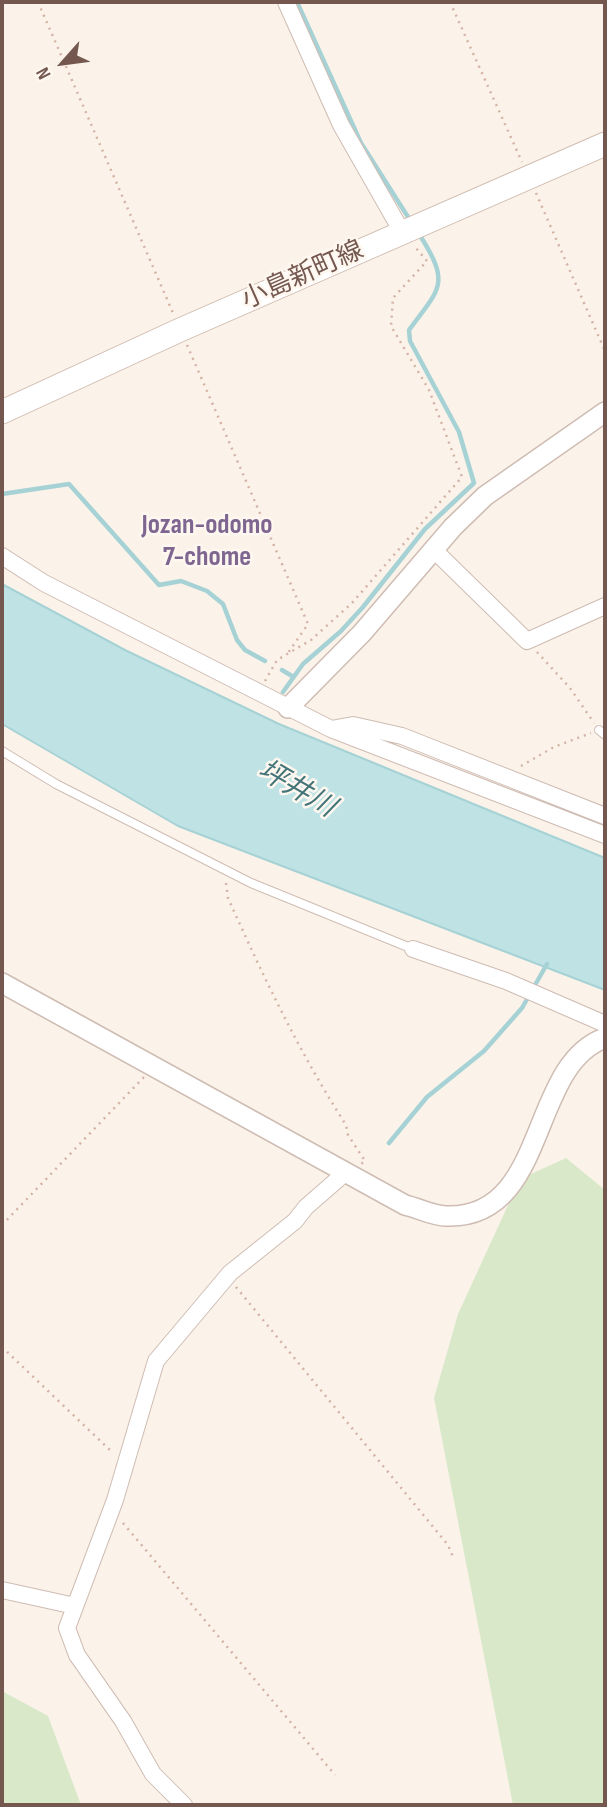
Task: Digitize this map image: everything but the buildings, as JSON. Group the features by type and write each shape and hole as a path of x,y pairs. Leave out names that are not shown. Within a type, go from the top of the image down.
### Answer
{"main road":[{"name":"小島新町線","path":"2,412 180,330 605,144"}],"street":[{"path":"286,2 341,125 402,232"},
{"path":"288,708 362,633 485,496 605,412"},
{"path":"434,550 527,641 605,606"},
{"path":"2,556 44,583 331,729 605,835"},
{"path":"331,729 353,725 402,736 605,816"},
{"path":"413,949 524,989 605,1024"},
{"path":"2,984 405,1205 446,1216 479,1210 499,1199 512,1184 568,1069 583,1052 605,1038"},
{"path":"184,1805 153,1774 123,1721 77,1655 68,1628 111,1509 156,1361 227,1277 295,1221 306,1207 345,1173"},
{"path":"2,1590 75,1606"}],"lane":[{"path":"2,751 56,784 224,869 413,949"}],"path":[{"path":"38,2 308,624 288,653"},
{"path":"450,2 605,351"},
{"path":"258,693 277,660 311,640 352,603 461,477 429,390 391,326 393,298 426,261 402,232"},
{"path":"506,775 554,747 602,733 570,688 527,641"},
{"path":"224,869 228,898 279,1010 365,1161 345,1173"},
{"path":"2,1225 152,1066"},
{"path":"227,1277 448,1545 453,1557"},
{"path":"2,1347 125,1466"},
{"path":"111,1509 335,1775"}],"green space":[{"path":"566,1158 605,1190 605,1805 513,1805 434,1398 458,1314 520,1179"},
{"path":"2,1691 48,1716 81,1805 2,1805"}],"water":[{"name":"坪井川","path":"2,584 125,650 279,724 605,858 605,990 178,826 2,724"}],"waterway":[{"path":"297,2 361,143 408,217"},
{"path":"283,692 303,664 341,631 363,607 425,529 474,483 459,432 410,341 409,330 428,305 438,286 436,266 421,237"},
{"path":"2,494 69,484 159,585 181,581 207,591 223,604 237,640 245,650 265,661"},
{"path":"282,670 292,676"},
{"path":"389,1143 427,1097 484,1051 522,1008 547,964"}],"district":[{"name":"Jozan-odomo 7-chome","path":"207,542"}]}
